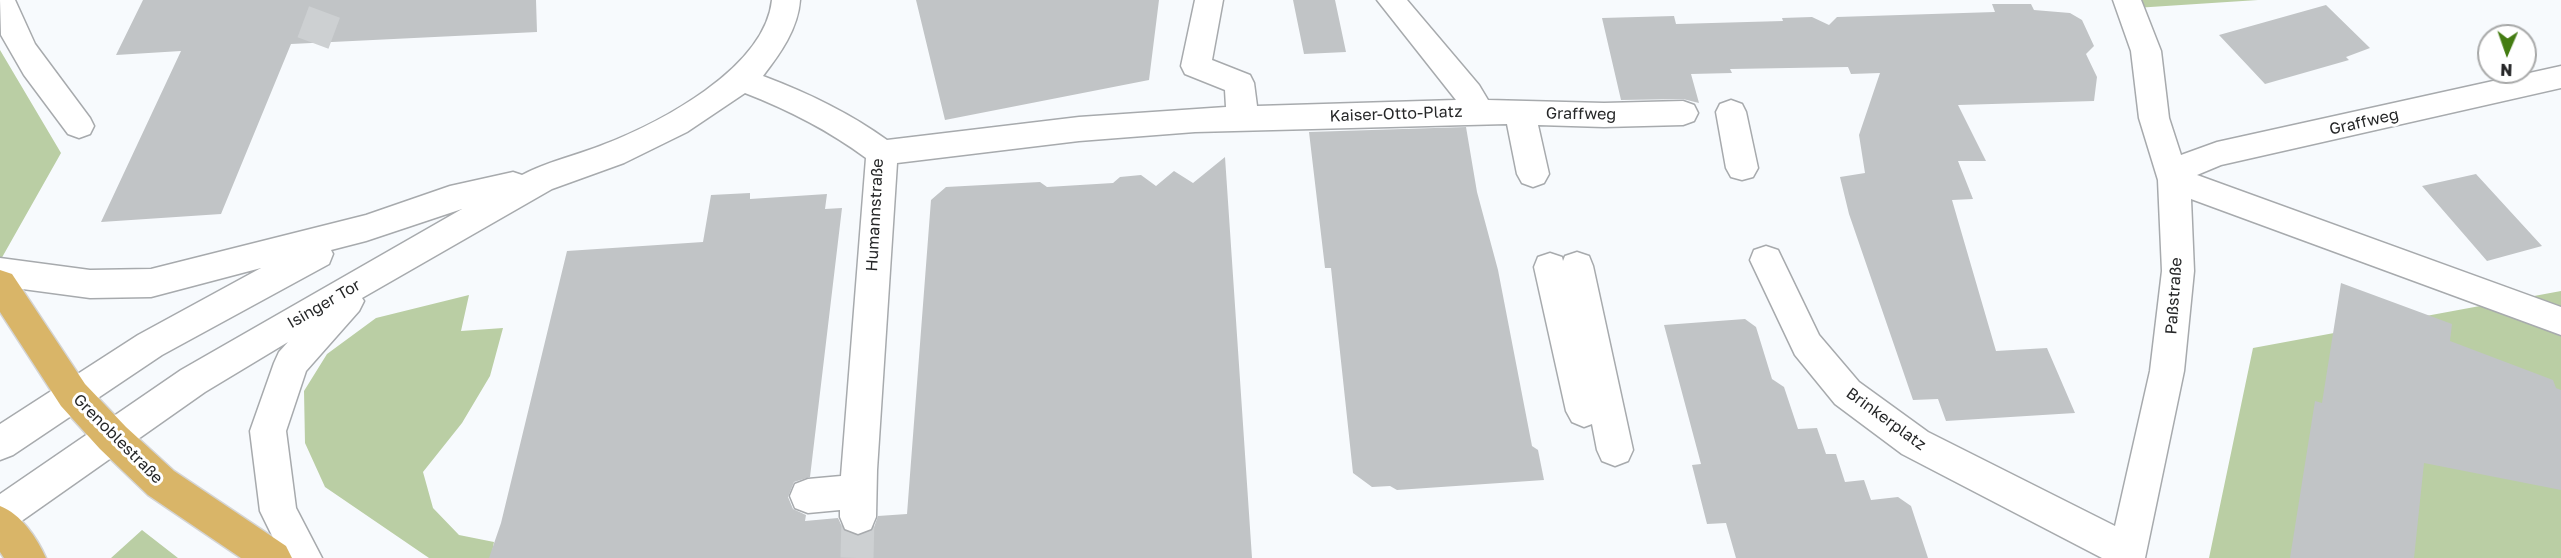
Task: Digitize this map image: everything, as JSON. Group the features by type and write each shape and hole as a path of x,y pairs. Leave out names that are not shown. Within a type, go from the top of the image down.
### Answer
{"main road":[{"name":"Grenoblestraße","path":"0,284 73,395 113,438 160,483 273,558"},
{"path":"0,523 27,558"}],"street":[{"path":"1,0 10,29 29,61 79,126"},
{"path":"742,80 770,46 785,12 786,0"},
{"path":"1209,0 1196,66 1239,83 1243,120"},
{"name":"Kaiser-Otto-Platz","path":"882,153 1079,129 1195,120 1479,111 1468,93 1390,0"},
{"name":"Paßstraße","path":"2127,0 2146,51 2154,118 2174,180 2178,271 2167,371 2127,555"},
{"name":"Graffweg","path":"2174,180 2184,167 2217,154 2561,77"},
{"name":"Humannstraße","path":"742,80 809,107 848,128 882,153 859,504 808,496"},
{"name":"Isinger Tor","path":"0,272 90,284 151,283 366,228 450,199 541,180 613,154 676,124 742,80"},
{"name":"Graffweg","path":"1479,111 1683,113"},
{"path":"1731,112 1742,168"},
{"path":"1520,113 1533,174"},
{"name":"Isinger Tor","path":"0,514 193,381 541,180"},
{"path":"2174,180 2561,321"},
{"name":"Isinger Tor","path":"0,444 150,345 366,228"},
{"name":"Brinkerplatz","path":"1766,260 1807,345 1847,393 1915,443 2127,555"},
{"path":"1563,267 1604,450"},
{"path":"303,558 278,511 268,431 291,363 368,278"}],"green space":[{"path":"2132,0 2258,0 2135,8"},
{"path":"0,50 61,153 0,261"},
{"path":"2561,291 2561,558 2209,558 2253,348"},
{"path":"469,295 461,331 503,328 490,376 462,423 423,472 433,508 459,535 494,542 491,558 429,558 325,487 305,443 304,391 327,354 376,318"},
{"path":"142,530 178,558 111,558"}],"building":[{"path":"143,0 536,0 537,32 291,44 221,214 101,222 181,51 116,55"},
{"path":"916,0 1159,0 1149,80 945,120"},
{"path":"1293,0 1335,0 1346,52 1304,54"},
{"path":"1992,4 2031,4 2034,10 2070,13 2082,20 2094,46 2086,54 2097,77 2094,101 1958,105 1986,161 1958,161 1973,199 1952,200 1996,351 2047,348 2075,413 1946,421 1938,399 1913,400 1849,214 1840,177 1865,173 1859,135 1880,73 1851,74 1848,67 1730,69 1732,73 1691,74 1699,103 1683,99 1621,100 1602,18 1674,16 1676,24 1783,21 1782,18 1812,17 1829,25 1837,17 1995,12"},
{"path":"2326,5 2370,48 2346,57 2349,60 2265,84 2219,35"},
{"path":"1466,127 1477,192 1498,270 1532,446 1538,450 1544,480 1397,490 1390,486 1372,487 1353,473 1331,268 1325,268 1309,132"},
{"path":"1225,157 1252,558 489,558 501,523 567,251 703,242 711,195 750,193 750,199 827,194 825,209 842,208 810,477 794,482 788,497 793,509 806,515 805,521 838,518 844,531 859,536 873,530 878,516 907,514 931,200 946,187 1040,182 1047,187 1113,183 1120,177 1141,175 1156,186 1174,171 1193,183"},
{"path":"2476,174 2542,246 2487,261 2422,186"},
{"path":"2341,283 2452,324 2450,341 2553,380 2556,388 2561,390 2561,490 2424,463 2414,558 2290,558 2315,401 2322,403"},
{"path":"1745,319 1756,327 1772,379 1784,387 1798,429 1817,428 1826,454 1836,454 1845,482 1864,480 1871,500 1898,497 1911,506 1928,558 1736,558 1726,523 1707,524 1692,465 1701,464 1664,325"}],"tunnel":[{"path":"313,43 329,0"},
{"path":"857,558 858,517"}]}
